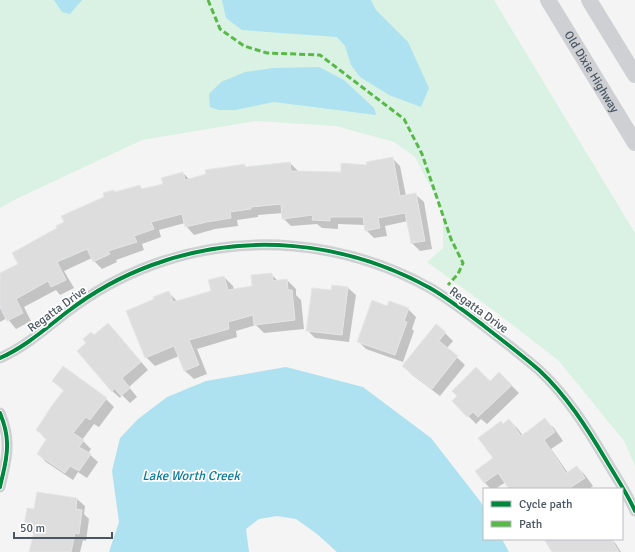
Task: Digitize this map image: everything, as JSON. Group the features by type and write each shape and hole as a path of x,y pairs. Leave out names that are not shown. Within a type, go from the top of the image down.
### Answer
{"main road":[{"name":"Old Dixie Highway","path":"548,0 635,143"},
{"path":"589,0 635,75"}],"street":[{"name":"Regatta Drive","path":"0,358 34,339 69,311 98,291 119,279 152,265 202,251 245,245 281,245 316,248 340,253 374,263 407,276 432,289 452,302 513,348 540,371 564,397 591,435 623,488"},
{"path":"0,413 6,432 7,443 7,454 0,487"},
{"name":"Regatta Drive","path":"623,489 635,511"}],"green space":[{"path":"0,0 494,0 635,233 635,466 624,441 558,360 427,262 443,248 443,211 415,157 394,142 336,126 256,121 142,140 0,208"}],"water":[{"path":"54,0 82,0 70,14 62,12"},
{"path":"222,0 371,0 376,10 408,42 429,88 421,107 389,95 360,77 351,65 345,46 337,37 242,30 226,18"},
{"path":"319,67 344,80 374,108 376,115 274,102 235,110 219,110 210,107 209,94 221,82 245,72 273,68"},
{"name":"Lake Worth Creek","path":"286,367 363,387 431,438 483,506 483,540 503,540 509,552 337,552 317,534 296,519 277,516 259,519 246,529 249,552 109,552 119,522 112,471 120,438 138,419 167,397 206,381"}],"building":[{"path":"393,157 400,196 416,193 425,241 411,243 405,213 378,218 380,228 365,231 363,217 330,217 330,221 312,220 313,215 282,219 281,204 251,207 251,209 230,212 231,218 185,227 182,214 151,222 154,229 134,236 137,242 108,251 110,254 93,262 87,249 57,262 66,280 51,287 48,281 16,299 23,313 7,321 0,307 0,273 18,264 12,253 57,228 56,226 64,222 61,216 104,197 103,193 114,190 115,192 140,185 141,189 163,184 161,178 183,172 185,180 206,174 205,170 245,164 245,167 290,162 291,171 341,172 341,163 367,165 366,162"},
{"path":"272,273 273,281 287,279 288,290 292,290 295,320 254,325 253,315 228,322 229,329 189,340 199,365 184,371 174,346 145,358 126,311 154,299 153,297 169,291 173,302 211,291 208,280 224,276 228,290 252,286 251,275"},
{"path":"332,285 348,287 342,335 306,331 312,288 331,290"},
{"path":"372,300 387,306 389,301 409,308 404,321 407,322 395,355 357,342"},
{"path":"108,323 141,362 122,378 130,388 121,396 114,388 112,392 77,351 86,343 83,339 91,332 94,335"},
{"path":"436,324 446,332 439,341 458,356 432,389 402,366"},
{"path":"63,366 107,398 90,420 86,417 73,433 84,440 79,447 91,454 79,471 70,466 65,473 37,454 47,438 36,430 64,390 52,381"},
{"path":"476,367 490,381 499,372 512,385 478,417 473,412 467,417 452,401 457,396 452,391"},
{"path":"545,418 555,432 544,440 566,473 577,466 585,478 570,488 508,488 498,473 484,483 475,471 493,458 478,438 501,421 503,424 509,419 521,436"},
{"path":"37,492 77,498 76,509 82,510 79,534 75,533 71,552 29,552 35,528 24,526 27,508 34,509"},
{"path":"545,540 612,540 619,552 552,552"}],"marked path":[{"path":"208,0 220,29 244,46 267,53 320,55 404,119 422,154 451,239 463,263 458,274 448,285"}],"cycle path":[{"path":"0,358 26,343 97,291 130,274 152,265 187,254 222,248 258,245 294,246 329,251 364,260 397,272 430,288 464,311 533,364 559,391 576,413 623,488"},
{"path":"0,413 7,439 7,454 0,487"},
{"path":"623,489 635,511"}]}
